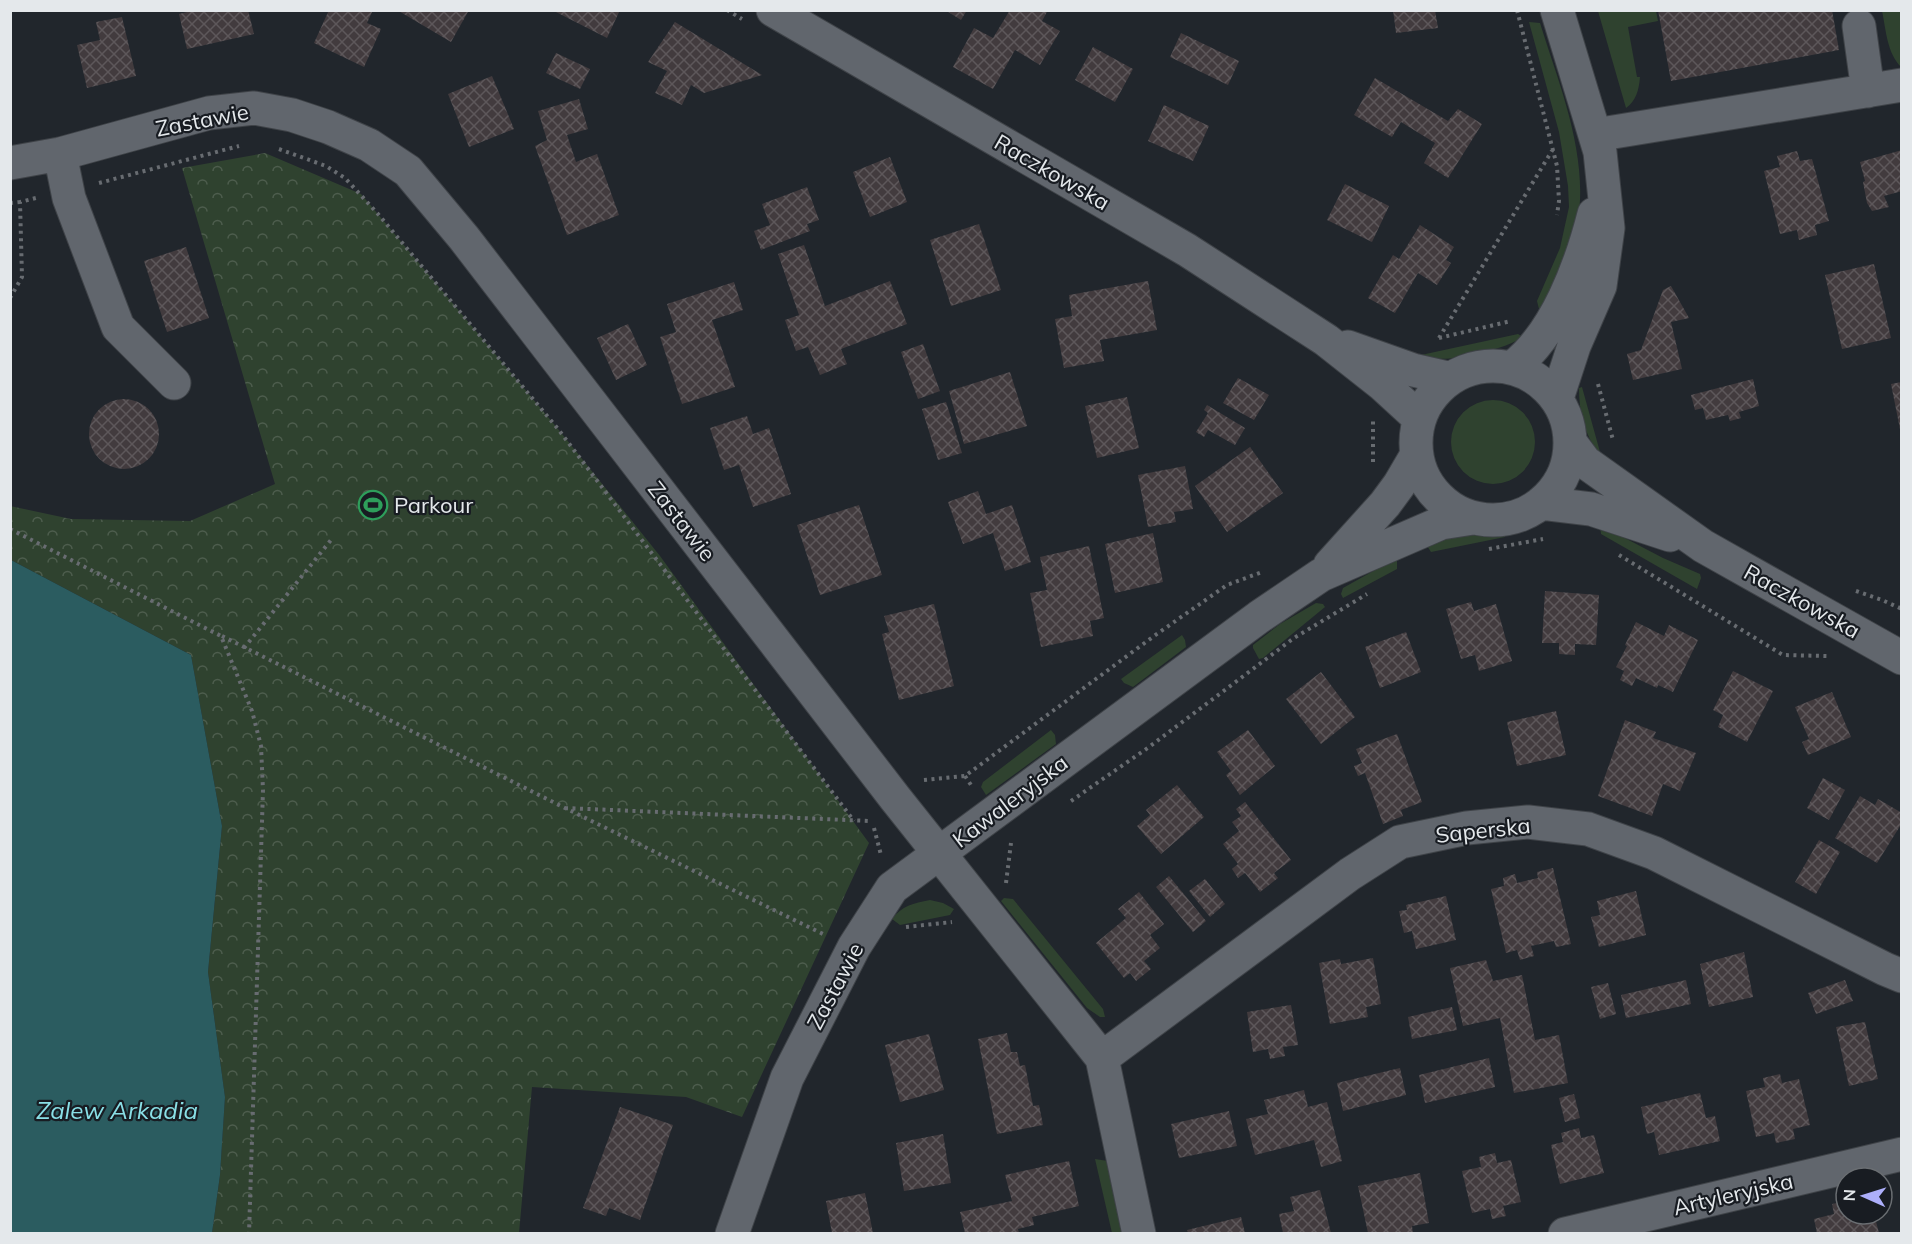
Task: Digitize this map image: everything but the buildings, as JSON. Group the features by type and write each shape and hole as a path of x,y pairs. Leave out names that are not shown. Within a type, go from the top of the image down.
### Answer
{"street":[{"name":"Raczkowska","path":"773,10 1186,250 1326,340 1419,418"},
{"path":"1557,10 1600,152 1608,228 1600,286 1574,346 1557,398"},
{"path":"1859,26 1868,91"},
{"path":"1595,135 1902,85"},
{"name":"Zastawie","path":"10,163 60,154 209,113 254,108 292,115 328,127 369,145 408,171 464,238 940,854 892,888 855,946 786,1078 732,1233"},
{"path":"60,154 66,191 118,327 174,383"},
{"path":"1513,367 1524,358 1545,332 1570,283 1590,230 1602,183"},
{"name":"Raczkowska","path":"1326,340 1413,370 1448,378"},
{"path":"1490,364 1513,367 1538,379 1557,398 1567,419 1570,442 1567,465 1557,486 1541,503 1520,515 1497,520 1473,518 1452,509 1436,496 1423,477 1416,456 1415,437 1419,418 1430,396 1448,378 1468,368 1490,364"},
{"name":"Raczkowska","path":"1570,442 1585,462 1703,546 1902,658"},
{"name":"Kawaleryjska","path":"1321,575 1384,504 1399,485 1416,456"},
{"name":"Raczkowska","path":"1541,503 1591,509 1703,546"},
{"name":"Kawaleryjska","path":"1139,1233 1102,1058 940,854 1230,639 1321,575 1441,523 1473,518"},
{"name":"Saperska","path":"1102,1058 1360,867 1400,843 1467,828 1528,822 1588,829 1654,853 1902,976"},
{"name":"Artyleryjska","path":"1565,1233 1902,1154"}],"path":[{"path":"10,202 20,202 66,191 246,145"},
{"path":"277,148 326,166 345,178 378,214 558,429 854,821"},
{"path":"1439,338 1553,149"},
{"path":"10,298 22,277 20,202"},
{"path":"10,529 565,808 825,935"},
{"path":"244,648 331,540"},
{"path":"1611,550 1783,655 1831,656"},
{"path":"965,776 1227,585 1262,573 1269,568"},
{"path":"1070,801 1149,747 1294,638 1368,593"},
{"path":"221,636 252,711 261,746 259,944 249,1233"},
{"path":"565,808 873,821"},
{"path":"1011,842 1006,883 1013,892"}],"green space":[{"path":"1598,11 1656,11 1658,21 1628,27 1637,77 1640,77 1636,95 1626,108"},
{"path":"1882,11 1901,11 1901,67 1890,48"},
{"path":"1529,22 1540,23 1566,106 1574,134 1580,192 1578,220 1571,248 1543,312 1539,309 1537,301 1560,248 1569,207 1568,186 1559,132"},
{"path":"265,153 361,194 558,429 660,556 869,843 742,1117 686,1097 532,1087 519,1233 212,1233 220,1175 225,1097 208,972 222,826 191,655 11,560 10,506 71,519 190,521 275,484 182,168"},
{"path":"1518,334 1523,337 1505,346 1480,353 1447,359 1421,355"},
{"path":"1582,387 1599,453 1583,422 1579,397 1579,388"},
{"path":"1493,400 1509,403 1523,412 1532,426 1535,442 1532,458 1523,472 1509,481 1493,484 1477,481 1463,472 1454,458 1451,442 1454,426 1463,412 1477,403"},
{"path":"1600,525 1663,558 1700,574 1697,589 1601,534"},
{"path":"1469,533 1490,537 1505,535 1505,537 1431,552 1424,541"},
{"path":"1393,560 1397,561 1397,569 1343,598 1341,594 1343,588"},
{"path":"1316,603 1323,604 1325,607 1259,659 1253,645 1280,624"},
{"path":"1182,635 1186,647 1133,687 1124,683 1121,679"},
{"path":"1051,730 1055,735 1056,744 986,795 981,787 983,782"},
{"path":"1004,898 1013,899 1103,1009 1105,1017 1100,1017 1087,1008 1001,901"},
{"path":"930,900 954,909 950,915 900,925 892,919 908,906"},
{"path":"1095,1159 1108,1161 1124,1233 1112,1233"}],"water":[{"name":"Zalew Arkadia","path":"11,560 191,655 222,826 208,972 225,1097 220,1175 212,1233 11,1233"}],"place":[{"name":"Parkour","path":"373,505"}]}
